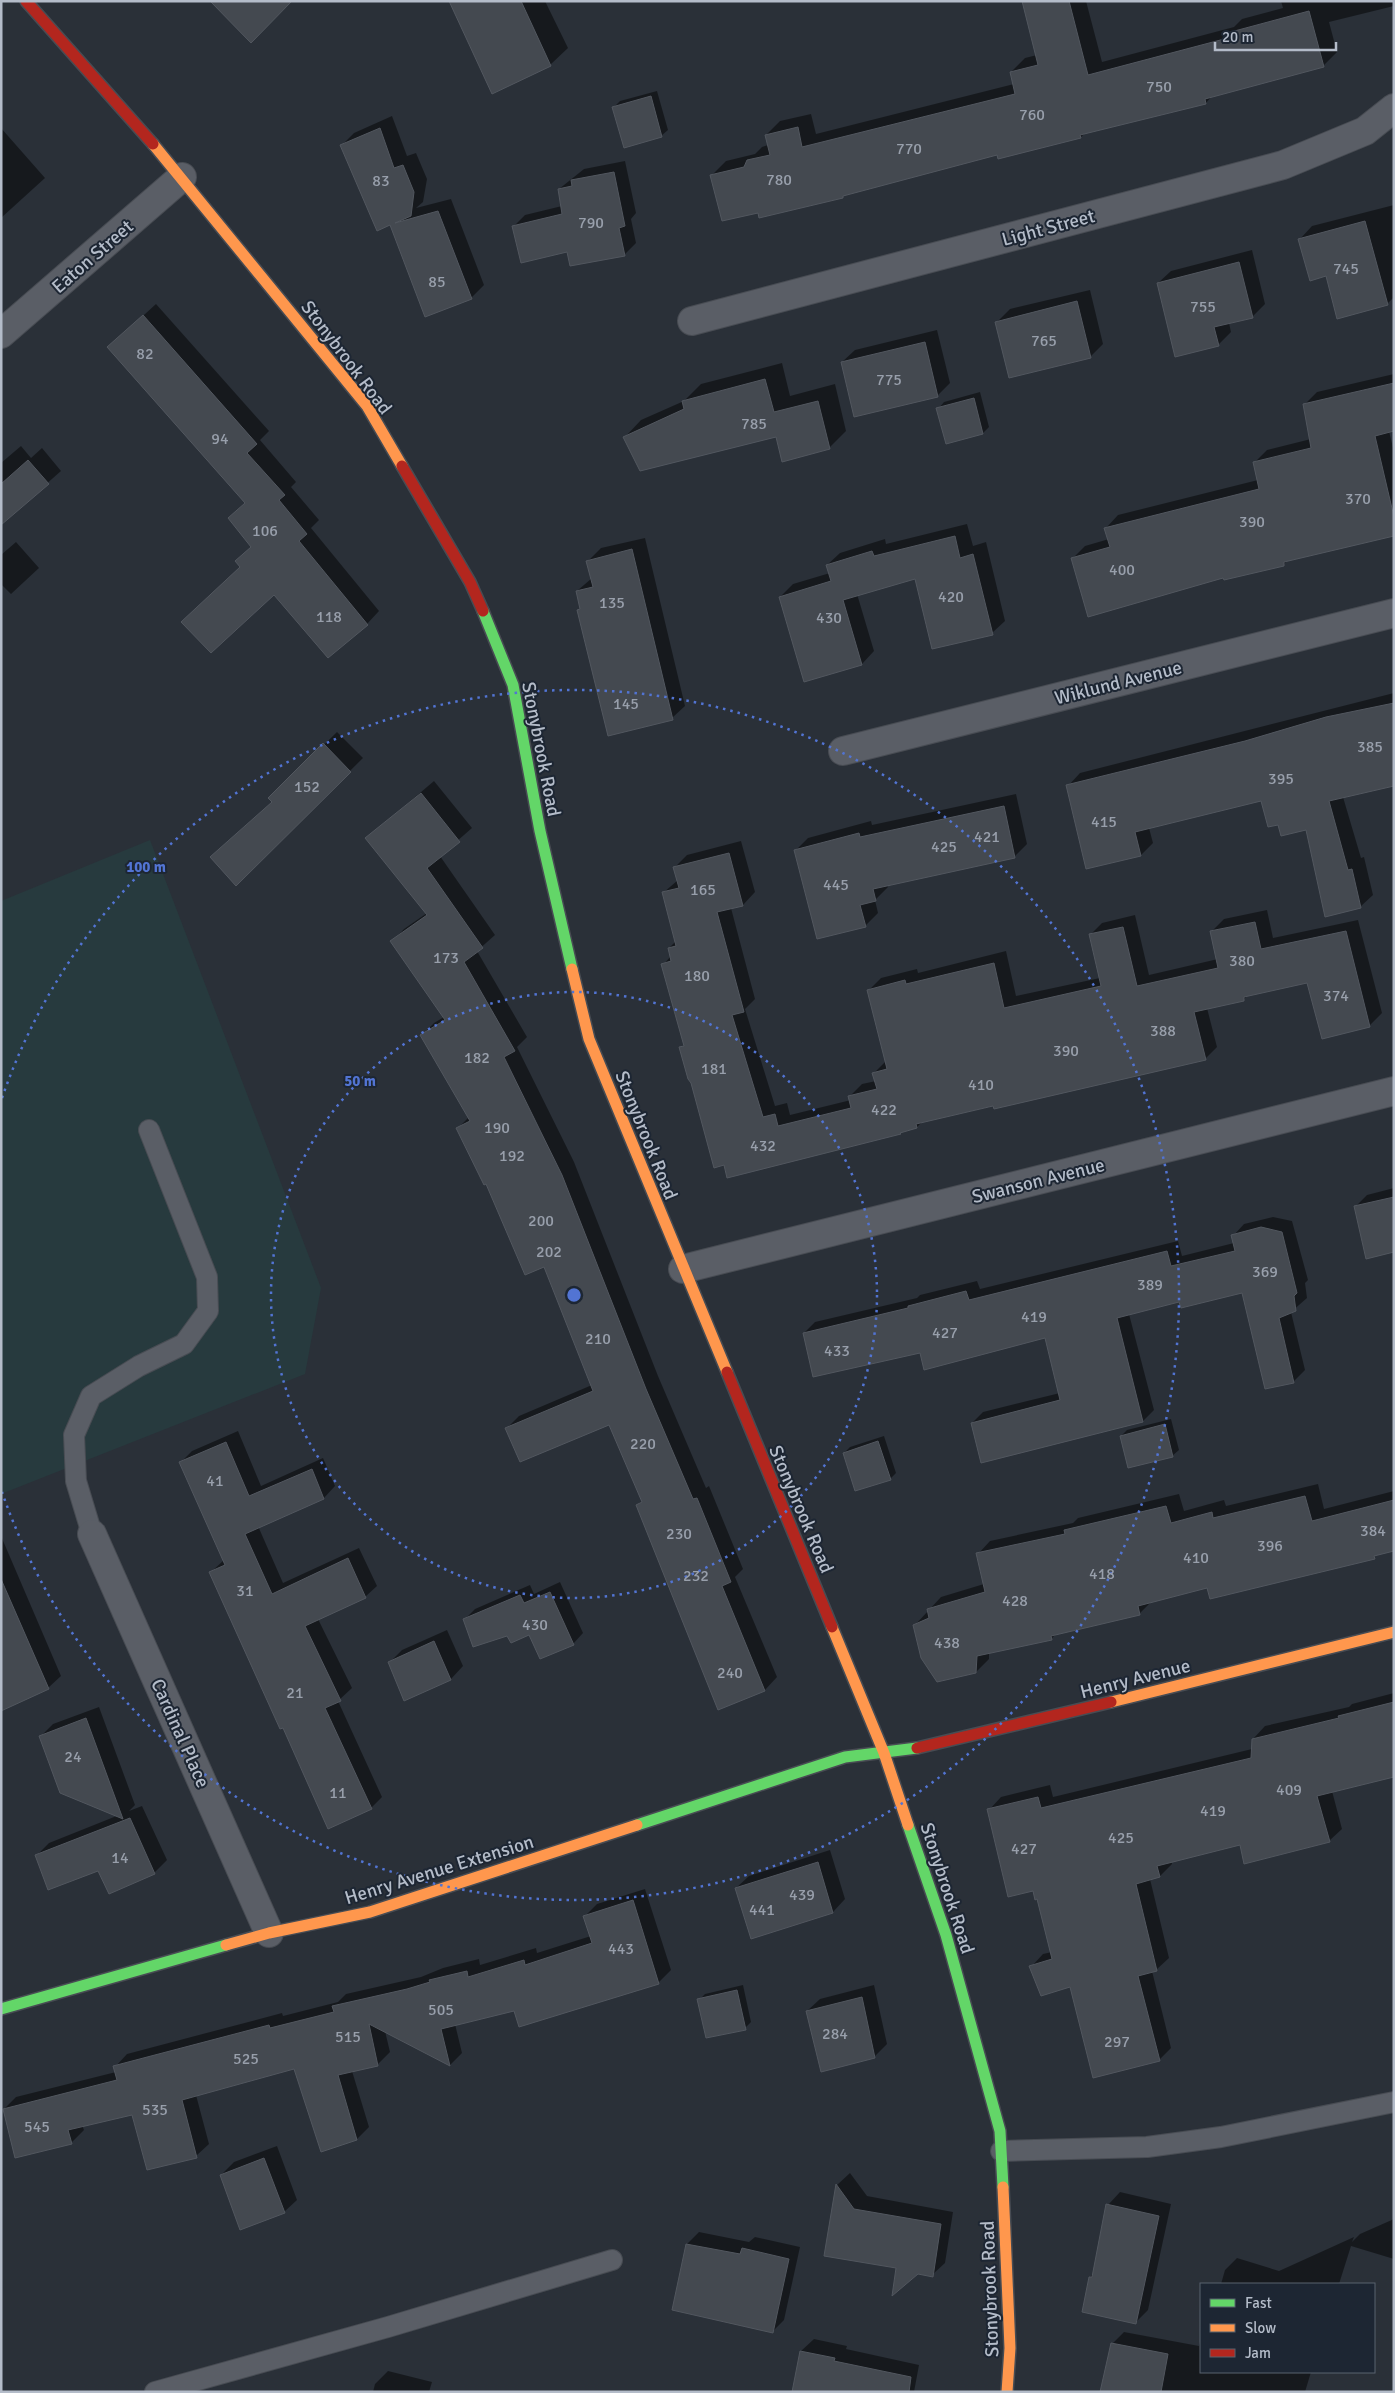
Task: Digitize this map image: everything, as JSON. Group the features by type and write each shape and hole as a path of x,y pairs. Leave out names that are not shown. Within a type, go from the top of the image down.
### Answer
{"street":[{"name":"Stonybrook Road","path":"26,1 182,177 367,406 470,582 496,638 513,685 540,831 589,1039 884,1753 946,1935 1000,2131 1010,2348 1007,2392"},
{"name":"Light Street","path":"692,321 1283,165 1364,131 1394,108"},
{"name":"Eaton Street","path":"1,334 182,177"},
{"name":"Wiklund Avenue","path":"843,750 1394,612"},
{"name":"Swanson Avenue","path":"683,1269 1394,1091"},
{"name":"Cardinal Place","path":"92,1534 269,1933"},
{"name":"Henry Avenue","path":"884,1753 928,1747 1394,1632"},
{"name":"Henry Avenue Extension","path":"1,2009 269,1933 370,1912 845,1757 884,1753"}],"lane":[{"path":"92,1534 76,1481 74,1435 90,1396 139,1366 184,1344 208,1311 207,1277 149,1130"},
{"path":"1001,2151 1147,2147 1221,2137 1394,2102"},
{"path":"155,2392 388,2327 612,2260"}],"green space":[{"path":"150,840 321,1288 305,1374 1,1494 1,901"}],"building":[{"path":"210,1 292,1 251,43"},
{"path":"449,1 521,1 551,66 492,94"},
{"path":"1022,1 1069,1 1088,75 1228,38 1227,33 1309,11 1324,67 1205,99 1206,104 1080,135 1081,138 998,159 997,155 843,196 843,198 759,218 758,213 722,221 710,175 744,167 747,160 770,155 765,135 798,127 802,147 1015,94 1010,72 1038,65"},
{"path":"651,96 662,137 624,148 612,107"},
{"path":"380,128 394,168 403,165 414,192 411,216 395,223 438,211 472,299 425,317 390,225 377,231 340,145"},
{"path":"614,172 625,226 619,228 625,256 570,266 567,252 521,263 512,226 562,214 558,189 572,186 571,180"},
{"path":"1365,221 1388,305 1337,319 1326,276 1310,281 1298,239"},
{"path":"1239,262 1253,318 1214,327 1219,346 1175,357 1157,283"},
{"path":"1077,301 1091,358 1009,378 995,322"},
{"path":"143,315 257,444 247,453 285,495 279,500 307,534 299,541 368,625 328,658 274,595 211,653 181,622 240,567 235,561 251,547 228,518 245,503 107,347"},
{"path":"925,342 938,397 854,417 841,362"},
{"path":"765,379 774,412 818,401 830,449 782,462 776,437 640,471 623,437 684,409 682,401"},
{"path":"1394,383 1394,431 1375,436 1394,517 1394,536 1284,562 1284,566 1224,580 1223,578 1088,617 1071,558 1110,547 1104,528 1259,489 1253,462 1311,448 1303,404"},
{"path":"974,398 983,434 946,444 936,408"},
{"path":"28,460 49,484 1,525 1,484"},
{"path":"955,536 960,558 973,554 993,635 932,649 915,579 843,600 862,665 804,682 779,597 831,581 826,565 872,551 874,556"},
{"path":"632,549 673,720 608,736 577,610 580,609 576,591 593,587 586,561"},
{"path":"1394,703 1394,786 1329,801 1348,870 1352,869 1361,908 1325,917 1306,830 1281,836 1278,825 1268,827 1261,801 1135,832 1141,856 1086,869 1066,785 1245,741 1326,717"},
{"path":"323,743 351,772 236,886 210,857 272,802 268,798"},
{"path":"421,793 460,842 427,868 483,948 464,962 515,1051 504,1057 562,1175 646,1389 693,1499 697,1498 731,1582 722,1586 765,1691 718,1710 636,1505 642,1502 609,1425 520,1462 505,1428 593,1391 544,1267 525,1275 486,1184 484,1185 456,1128 470,1121 420,1035 445,1020 390,941 427,915 365,838"},
{"path":"1004,806 1015,858 873,889 876,901 860,905 866,927 817,939 794,850 859,833 860,837"},
{"path":"729,853 743,906 717,912 744,1012 732,1015 763,1117 775,1114 778,1126 851,1108 848,1096 877,1089 872,1073 887,1069 867,990 905,980 906,984 994,963 1004,1008 1101,986 1089,934 1123,927 1137,986 1218,968 1210,931 1255,922 1261,949 1346,931 1370,1027 1322,1039 1307,983 1244,997 1244,1001 1194,1012 1206,1060 994,1109 993,1106 916,1124 917,1128 901,1134 727,1178 724,1165 714,1168 691,1083 688,1079 679,1047 684,1046 661,964 671,961 668,948 676,946 662,892 679,888 673,867"},
{"path":"1394,1197 1394,1252 1366,1259 1354,1206"},
{"path":"1261,1227 1282,1232 1297,1293 1294,1296 1296,1311 1279,1318 1294,1383 1265,1389 1242,1293 1181,1308 1179,1302 1117,1318 1143,1422 981,1463 971,1423 1060,1400 1045,1338 924,1370 920,1353 813,1377 803,1333 908,1308 908,1306 966,1291 969,1300 1167,1251 1171,1266 1235,1251 1231,1235"},
{"path":"1165,1424 1173,1457 1128,1468 1120,1436"},
{"path":"878,1441 891,1480 855,1491 843,1453"},
{"path":"226,1442 249,1496 312,1469 324,1499 245,1534 272,1594 348,1558 366,1598 305,1626 341,1701 325,1708 372,1809 328,1829 283,1728 280,1729 209,1572 225,1565 179,1462"},
{"path":"1305,1496 1312,1521 1394,1500 1394,1551 1374,1556 1375,1559 1210,1599 1207,1588 1138,1606 1140,1615 1051,1636 1052,1640 977,1656 976,1673 937,1682 921,1658 913,1625 929,1618 927,1609 985,1592 976,1553 1065,1534 1064,1530 1166,1506 1171,1523 1212,1512 1213,1518"},
{"path":"1,1579 49,1689 1,1711"},
{"path":"550,1592 574,1645 540,1659 529,1635 511,1643 507,1636 473,1647 463,1619 520,1595 524,1603"},
{"path":"434,1641 451,1680 404,1701 388,1662"},
{"path":"1394,1702 1394,1777 1317,1796 1330,1842 1244,1864 1240,1845 1157,1866 1160,1877 1136,1884 1157,1971 1138,1976 1160,2061 1093,2078 1070,1987 1041,1996 1029,1966 1052,1959 1037,1899 1035,1900 1033,1891 1008,1897 987,1809 1038,1797 1041,1808 1251,1758 1252,1739 1339,1718 1338,1716"},
{"path":"86,1718 123,1819 60,1793 39,1736"},
{"path":"130,1818 155,1874 109,1894 98,1871 48,1890 35,1855"},
{"path":"818,1862 833,1913 751,1939 735,1888"},
{"path":"633,1900 659,1984 519,2027 514,2011 441,2029 450,2066 369,2024 378,2066 338,2075 357,2140 321,2152 294,2069 182,2100 197,2158 147,2170 132,2115 68,2130 72,2144 15,2158 3,2109 117,2080 113,2066 269,2025 270,2028 334,2012 332,2006 407,1989 430,1982 429,1980 467,1971 468,1977 524,1960 525,1965 592,1943 583,1916"},
{"path":"737,1990 746,2030 706,2038 697,1999"},
{"path":"862,1997 875,2058 821,2072 806,2011"},
{"path":"264,2158 285,2213 240,2230 220,2175"},
{"path":"836,2184 854,2209 941,2224 933,2277 918,2274 892,2296 896,2268 824,2256"},
{"path":"1106,2204 1159,2216 1136,2324 1082,2312 1089,2277 1092,2277"},
{"path":"686,2244 740,2254 742,2248 789,2259 773,2333 672,2310"},
{"path":"1111,2343 1168,2354 1161,2392 1100,2392"},
{"path":"800,2351 835,2358 834,2361 911,2377 909,2392 792,2392"}],"traffic: fast":[{"path":"483,611 513,685 540,831 572,969"},
{"path":"637,1825 845,1757 917,1748"},
{"path":"908,1825 946,1935 1000,2131 1003,2187"},
{"path":"1,2009 226,1945"}],"traffic: slow":[{"path":"153,144 367,406 402,466"},
{"path":"572,969 589,1039 727,1372"},
{"path":"832,1627 884,1753 908,1825"},
{"path":"1111,1702 1394,1632"},
{"path":"226,1945 269,1933 370,1912 637,1825"},
{"path":"1003,2187 1010,2348 1007,2392"}],"traffic: jam":[{"path":"26,1 153,144"},
{"path":"402,466 470,582 483,611"},
{"path":"727,1372 832,1627"},
{"path":"917,1748 1111,1702"}]}
